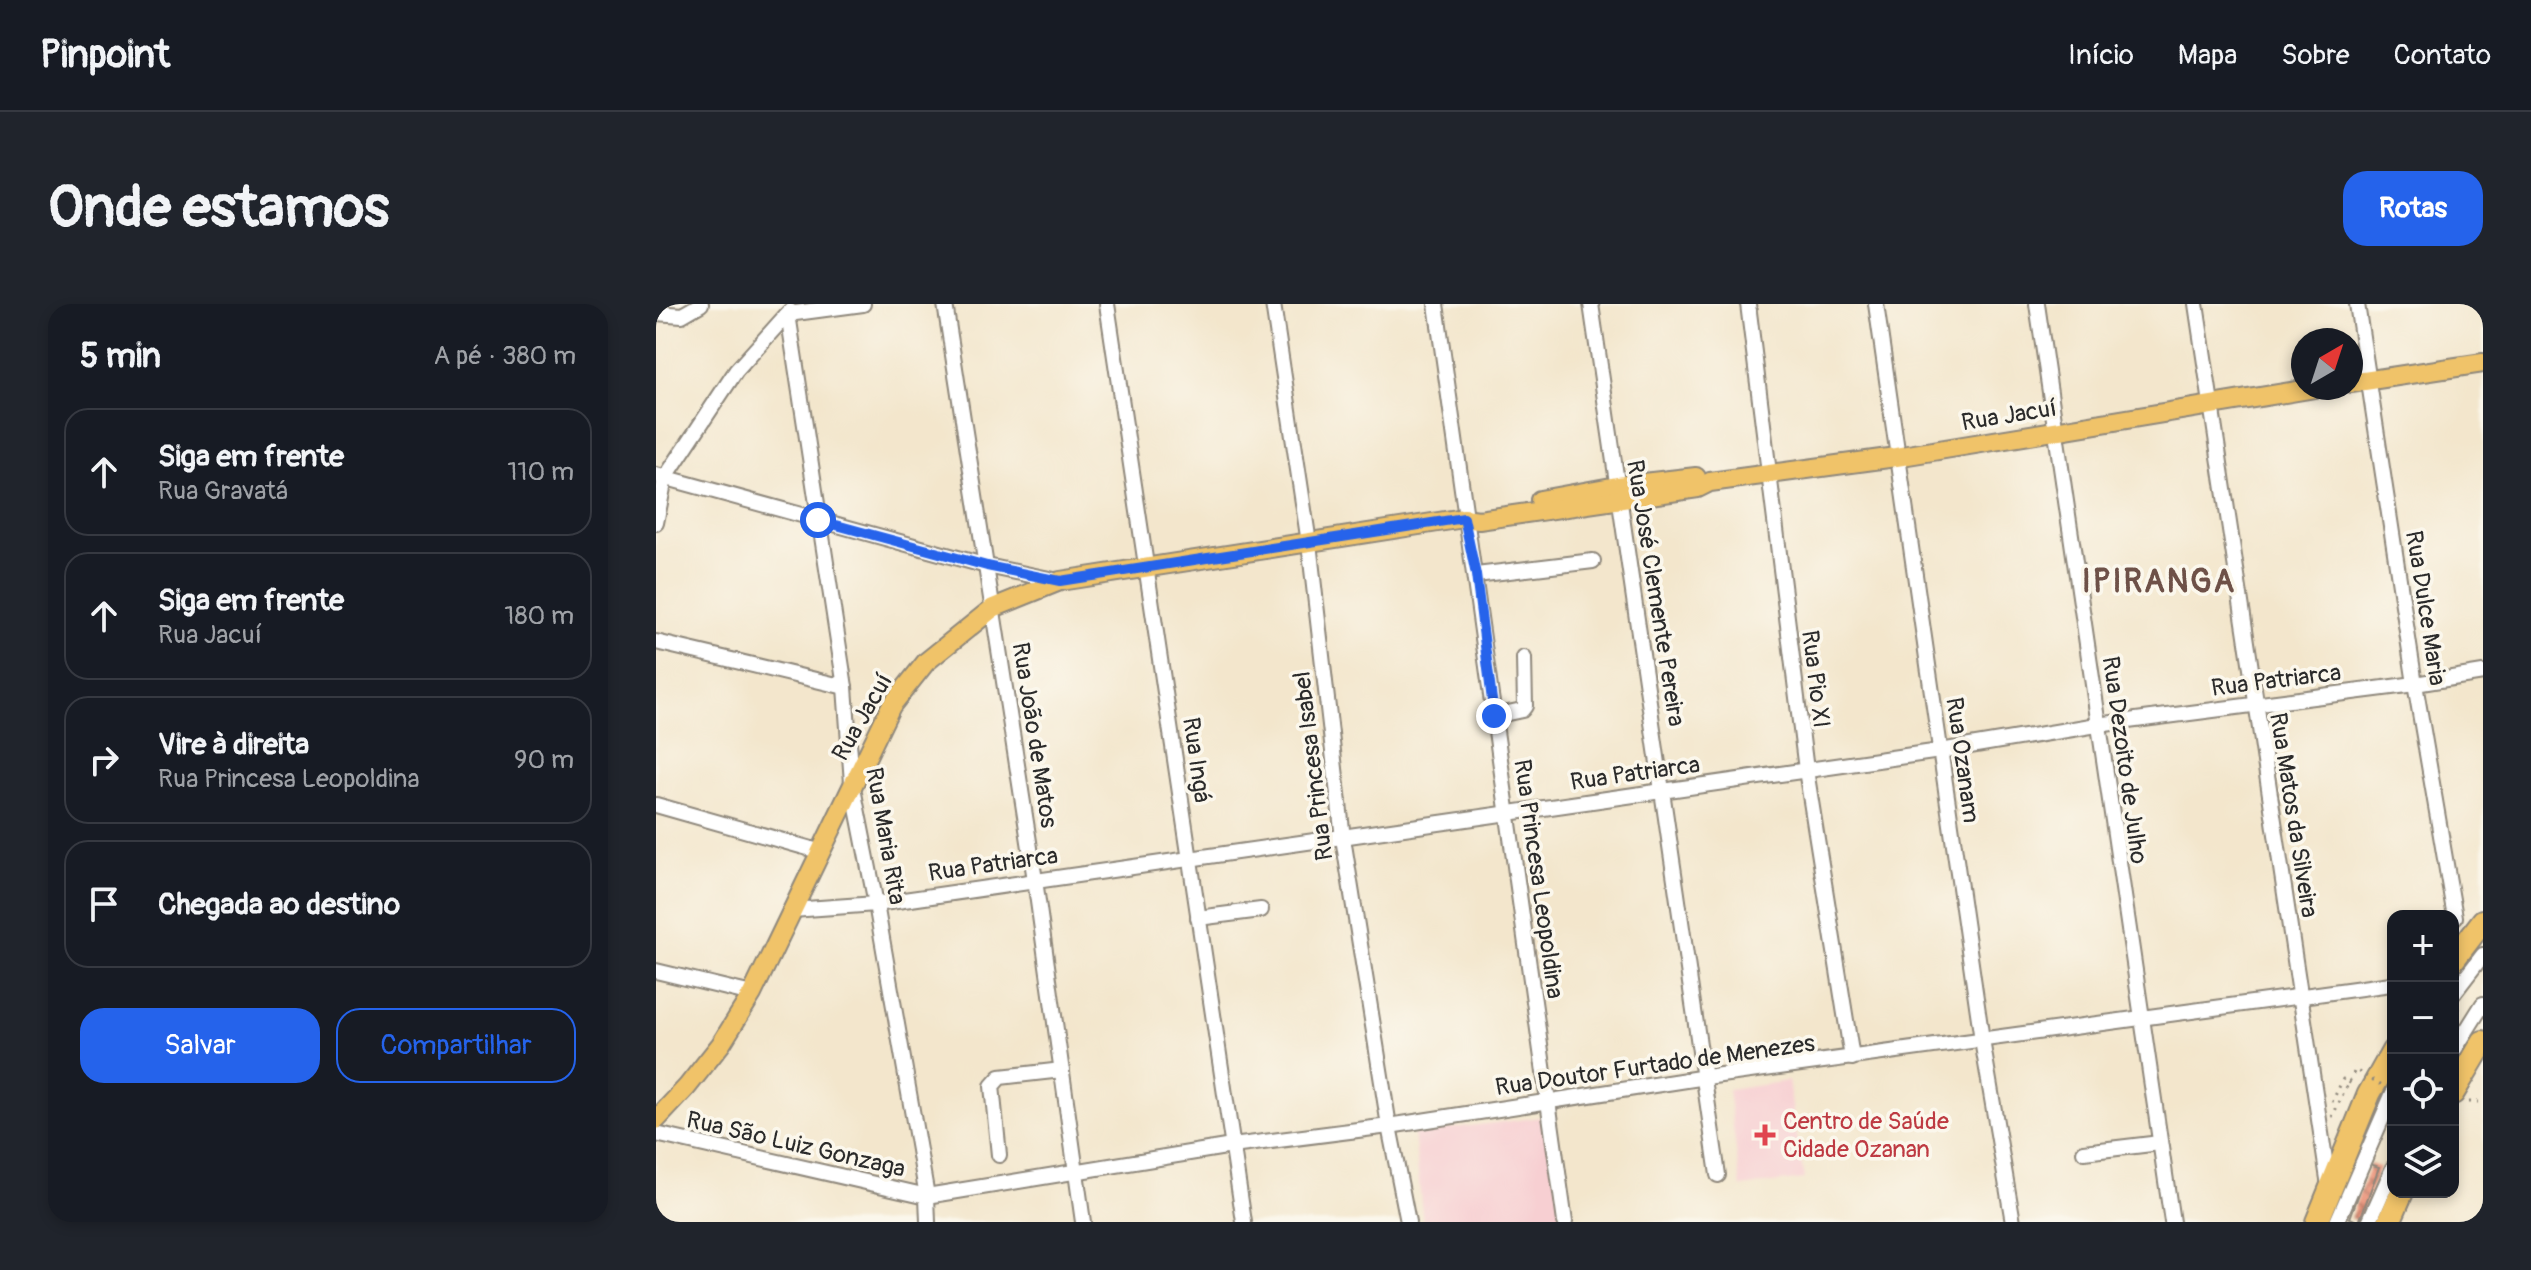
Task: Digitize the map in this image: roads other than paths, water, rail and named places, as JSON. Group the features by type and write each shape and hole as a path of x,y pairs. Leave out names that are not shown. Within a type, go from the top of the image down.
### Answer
{"highway":[{"path":"2459,952 2483,921"},
{"path":"2459,1083 2483,1042"},
{"path":"2317,1222 2369,1094 2391,1054"},
{"path":"2389,1222 2399,1198"}],"main road":[{"path":"2363,381 2483,363"},
{"name":"Rua Jacuí","path":"656,1120 721,1044 752,994 878,730 906,685 926,662 993,608 1060,581 1148,566 1464,518 1479,511 1617,494 1697,477 1710,482 1896,457 2291,392"}],"street":[{"path":"656,523 660,476 736,371 791,309 863,304"},
{"name":"Rua João de Matos","path":"945,304 1035,880 1083,1222"},
{"name":"Rua Ingá","path":"1107,304 1244,1222"},
{"name":"Rua Princesa Isabel","path":"1273,304 1309,543 1343,838 1389,1126 1408,1222"},
{"name":"Rua Princesa Leopoldina","path":"1436,304 1565,1222"},
{"name":"Rua José Clemente Pereira","path":"1591,304 1718,1175"},
{"name":"Rua Pio XI","path":"1748,304 1806,770 1852,1058"},
{"name":"Rua Ozanam","path":"1876,304 1982,1040 2013,1222"},
{"name":"Rua Dezoito de Julho","path":"2037,304 2172,1222"},
{"name":"Rua Matos da Silveira","path":"2196,304 2330,1190"},
{"name":"Rua Dulce Maria","path":"2357,304 2358,328"},
{"path":"656,313 682,315 700,305"},
{"name":"Rua Maria Rita","path":"791,309 818,520 845,687 852,783 927,1196 928,1222"},
{"name":"Rua Dulce Maria","path":"2363,398 2454,910"},
{"path":"660,476 987,566 1060,581"},
{"path":"1476,575 1593,561"},
{"path":"656,642 845,687"},
{"path":"1494,716 1522,710 1525,706 1524,658"},
{"name":"Rua Patriarca","path":"792,910 876,904 1940,751 2097,725 2483,673"},
{"path":"656,805 822,852"},
{"path":"1198,918 1261,910"},
{"path":"2459,986 2483,955"},
{"path":"656,971 752,994"},
{"name":"Rua Doutor Furtado de Menezes","path":"927,1196 1232,1146 1549,1103 1706,1077 2387,985"},
{"path":"2459,1042 2483,1004"},
{"path":"999,1155 992,1086 996,1079 1062,1070"},
{"path":"2337,1222 2387,1106"},
{"name":"Rua São Luiz Gonzaga","path":"656,1134 927,1196"},
{"path":"2084,1152 2160,1143"},
{"path":"2369,1222 2387,1182"}],"place":[{"name":"Centro de Saúde Cidade Ozanan","path":"1765,1135"}],"district":[{"name":"IPIRANGA","path":"2159,581"}]}
